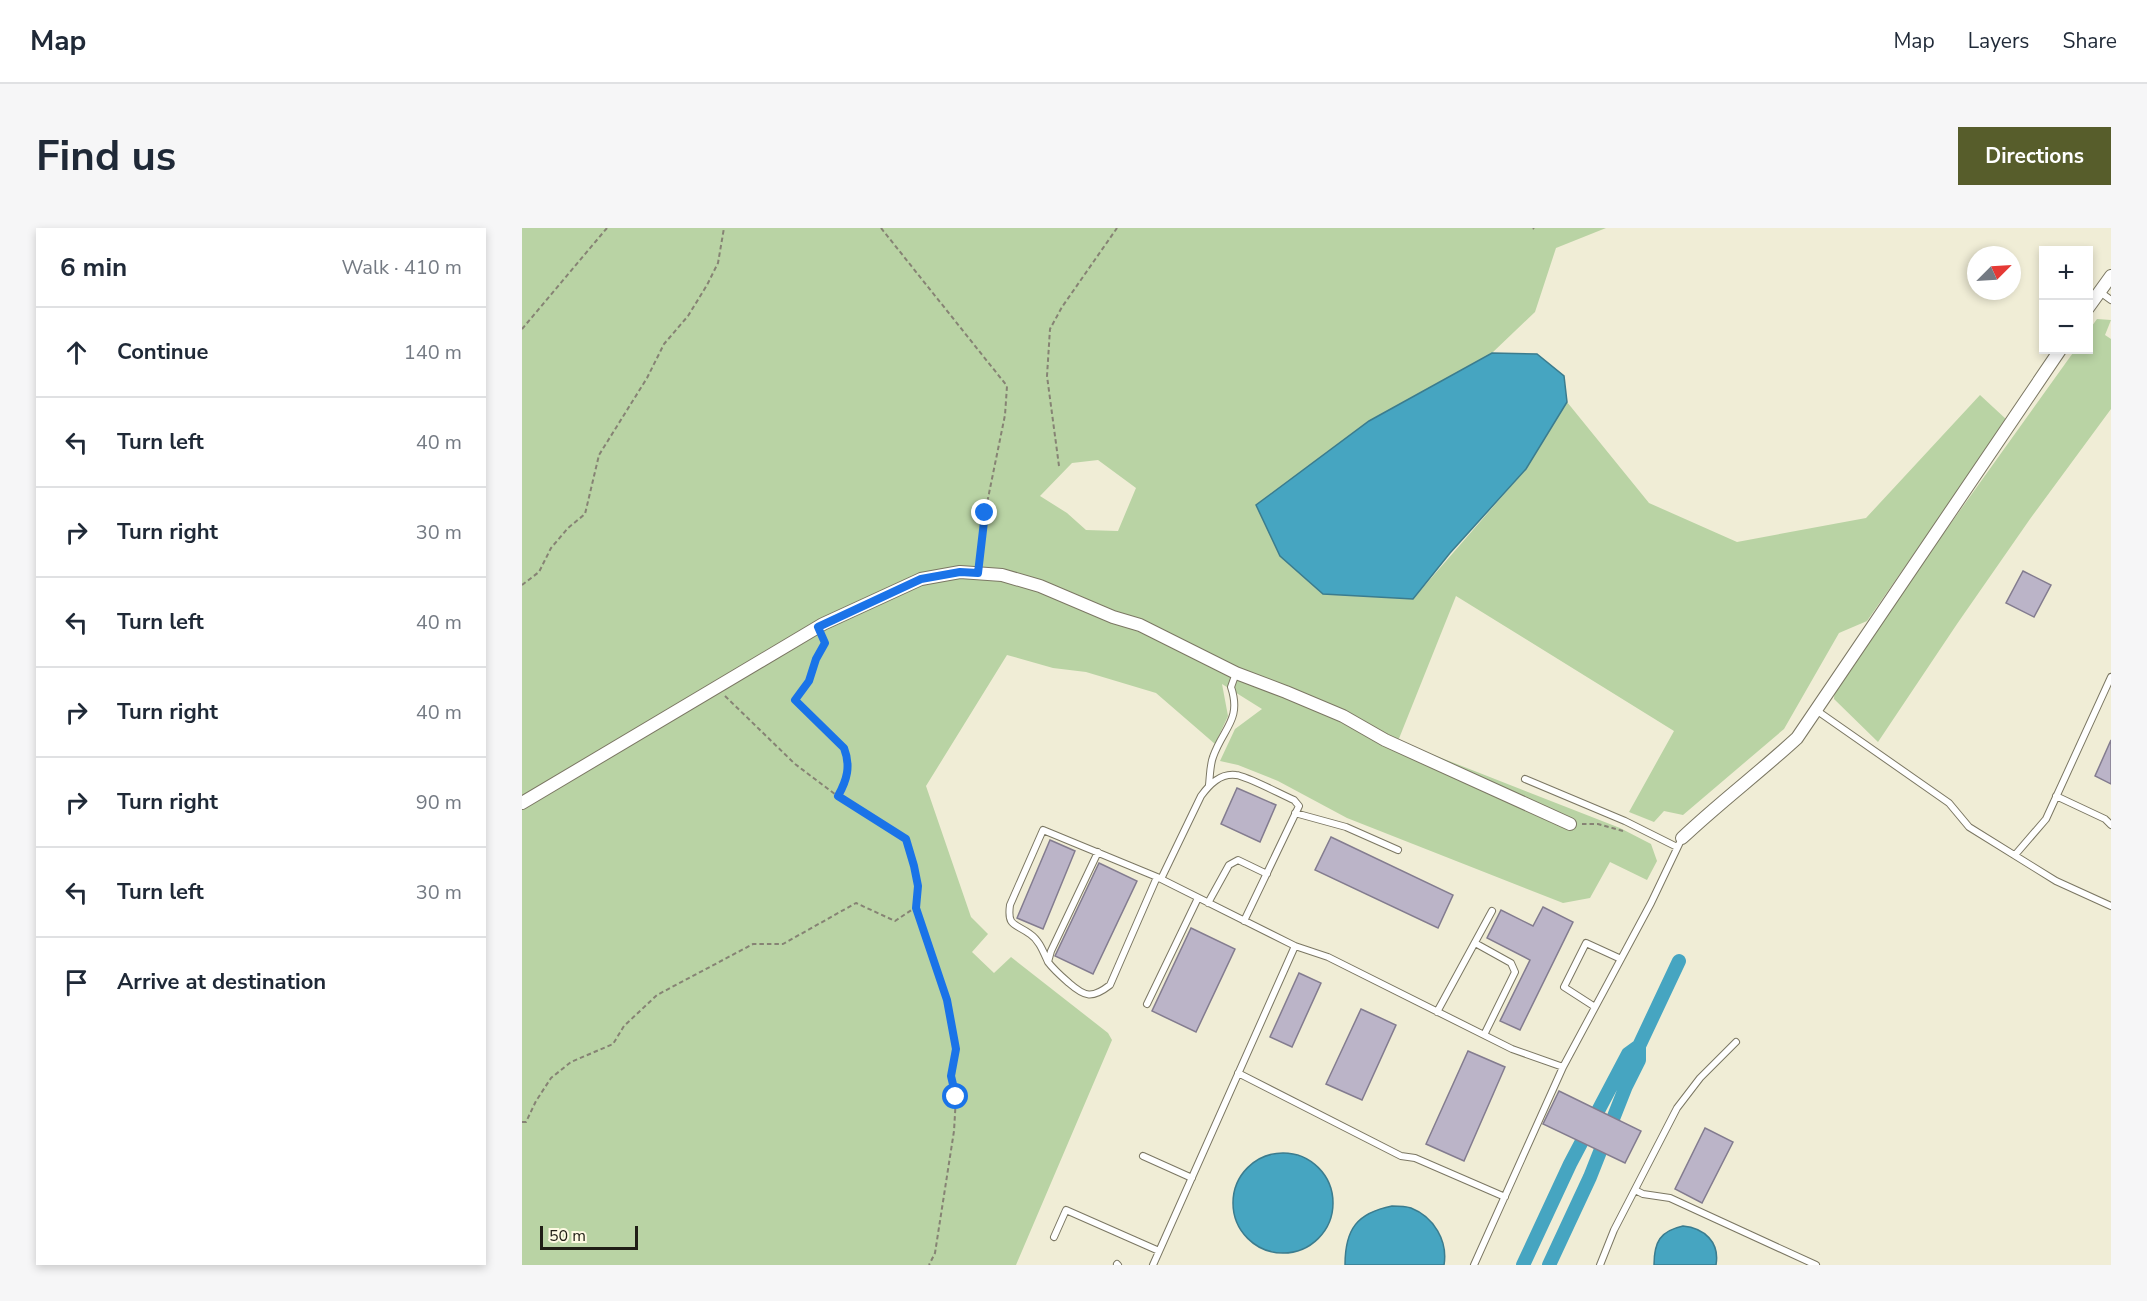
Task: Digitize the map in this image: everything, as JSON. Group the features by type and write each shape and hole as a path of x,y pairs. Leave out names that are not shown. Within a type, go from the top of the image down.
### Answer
{"street":[{"path":"2093,301 2111,276"},
{"path":"1679,842 1715,807 1797,738 2057,354"},
{"path":"522,803 818,627 921,579 960,572 1002,574 1040,586 1113,617 1140,625 1236,674 1343,716 1385,740 1570,824"}],"lane":[{"path":"2099,292 2111,300"},
{"path":"1209,785 1212,758 1234,713 1235,699 1231,687 1236,674"},
{"path":"2015,855 2046,819 2111,677"},
{"path":"1815,710 1949,802 1970,827 2056,881 2111,906"},
{"path":"1244,921 1299,806 1294,800 1237,775 1220,778 1209,785 1201,796 1159,878 1110,985 1101,992 1091,995 1081,993 1053,969 1039,943 1030,933 1015,926 1009,915 1010,905 1043,830 1159,878 1198,898 1244,921 1295,946 1328,957 1512,1049 1563,1067"},
{"path":"1474,1265 1563,1067 1651,903 1679,842 1524,779"},
{"path":"2056,796 2105,819 2111,825"},
{"path":"1295,813 1346,827 1398,850"},
{"path":"1048,962 1050,951 1098,852"},
{"path":"1208,903 1230,865 1238,860 1267,874"},
{"path":"1147,1004 1198,898"},
{"path":"1437,1012 1492,911"},
{"path":"1475,943 1511,963 1515,972 1484,1035"},
{"path":"1595,1007 1564,987 1586,943 1621,959"},
{"path":"1153,1265 1295,946"},
{"path":"1600,1265 1614,1230 1677,1108 1700,1078 1736,1042"},
{"path":"1238,1073 1401,1156 1415,1158 1505,1197"},
{"path":"1143,1156 1192,1178"},
{"path":"1635,1190 1643,1194 1670,1198 1816,1265"},
{"path":"1054,1237 1066,1210 1160,1251"}],"path":[{"path":"522,328 607,228"},
{"path":"522,585 539,572 551,548 585,513 599,455 647,378 664,344 688,316 707,285 718,263 724,228"},
{"path":"882,228 1007,386 1005,415 985,513 978,573"},
{"path":"1059,466 1047,376 1050,328 1117,228"},
{"path":"818,627 825,643 816,659 809,681 795,700 844,748 848,759 848,775 838,796"},
{"path":"716,688 795,764 838,796 906,839 918,886 916,908 947,1000 956,1049 951,1076 956,1097 954,1131 935,1253 929,1265"},
{"path":"1570,824 1598,824 1621,832 1633,825"},
{"path":"522,1122 526,1122 551,1078 571,1062 613,1044 624,1026 657,995 753,944 783,944 856,903 895,921 916,908"}],"green space":[{"path":"522,228 1606,228 1556,248 1535,312 1492,353 1369,421 1256,505 1413,599 1526,469 1567,402 1649,503 1737,542 1866,518 1980,395 2007,420 1867,621 1839,633 1784,729 1683,815 1664,811 1654,822 1629,812 1674,731 1456,596 1398,741 1620,828 1651,844 1657,861 1647,880 1610,862 1590,898 1563,903 1347,818 1278,781 1238,765 1220,761 1235,729 1262,709 1222,684 1228,716 1215,744 1156,693 1086,672 1053,668 1007,655 926,786 971,917 988,934 972,952 994,973 1011,957 1108,1033 1112,1040 1016,1265 522,1265","holes":["1098,460 1136,488 1118,531 1086,530 1067,513 1040,496 1072,463"]},
{"path":"2097,319 2111,320 2105,335 2111,339 2111,409 2030,519 1878,742 1834,699 1835,685 2072,354 2093,354 2093,324"}],"water":[{"path":"1492,353 1537,354 1564,376 1567,402 1526,469 1450,553 1413,599 1323,594 1280,556 1256,505 1369,421"},
{"path":"1283,1153 1311,1161 1325,1175 1333,1203 1325,1231 1311,1245 1283,1253 1255,1245 1241,1231 1233,1203 1241,1175 1255,1161"},
{"path":"1392,1206 1411,1208 1433,1224 1444,1247 1444,1265 1345,1265 1347,1242 1355,1225 1370,1213"},
{"path":"1683,1226 1698,1230 1709,1238 1715,1249 1716,1265 1654,1265 1655,1250 1660,1239 1669,1231"}],"building":[{"path":"2023,571 2051,585 2034,617 2006,603"},
{"path":"2111,740 2111,784 2095,776"},
{"path":"1237,788 1276,805 1260,842 1221,824"},
{"path":"1331,837 1453,895 1438,928 1315,870"},
{"path":"1050,840 1075,851 1043,929 1017,918"},
{"path":"1099,863 1137,881 1093,974 1055,956"},
{"path":"1543,907 1573,922 1520,1030 1500,1021 1530,960 1487,938 1501,910 1533,926"},
{"path":"1191,928 1235,949 1196,1032 1152,1011"},
{"path":"1299,973 1321,983 1292,1047 1270,1037"},
{"path":"1361,1009 1396,1025 1362,1100 1326,1084"},
{"path":"1468,1051 1505,1067 1464,1161 1426,1144"},
{"path":"1559,1091 1641,1131 1625,1163 1543,1124"},
{"path":"1705,1128 1733,1142 1702,1203 1675,1189"}],"waterway":[{"path":"1549,1265 1590,1177 1626,1086 1639,1060 1639,1046 1679,961"},
{"path":"1523,1265 1570,1164 1628,1054 1639,1046"}],"route":[{"path":"956,1097 951,1076 956,1049 947,1000 916,908 918,886 906,839 852,807 838,796 848,775 848,759 844,748 795,700 809,681 816,659 825,643 818,627 921,579 960,572 978,573 985,513"}]}
